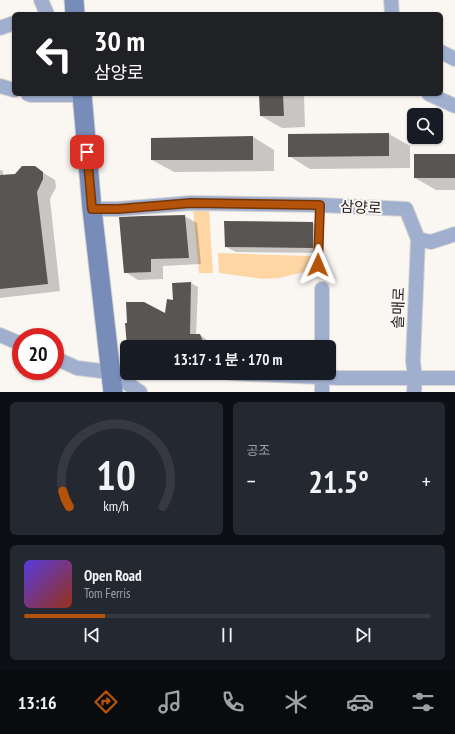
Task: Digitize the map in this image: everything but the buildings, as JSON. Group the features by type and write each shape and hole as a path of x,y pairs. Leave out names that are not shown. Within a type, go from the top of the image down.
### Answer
{"main road":[{"path":"74,0 75,12"},
{"path":"82,96 92,209 119,372 113,392"}],"street":[{"path":"41,0 45,12"},
{"path":"391,0 392,12"},
{"path":"0,28 12,25"},
{"path":"443,53 455,59"},
{"path":"0,86 12,89"},
{"path":"435,96 454,103"},
{"name":"삼양로","path":"92,209 118,209 191,203 320,205 406,209 418,239"},
{"path":"418,239 431,242 455,234"},
{"name":"솔매로","path":"415,385 413,361 418,239"},
{"path":"322,290 322,340"},
{"path":"0,335 12,340"},
{"path":"64,362 77,368 119,372 140,392"},
{"path":"336,377 415,385 455,378"},
{"path":"322,380 322,392"}],"lane":[{"path":"318,265 320,205"}],"shaded area":[{"path":"193,208 209,209 213,273 199,273"},
{"path":"218,253 311,256 312,270 279,278 263,279 219,273"}],"route":[{"path":"87,152 92,209 118,209 191,203 320,205 318,265"}]}
